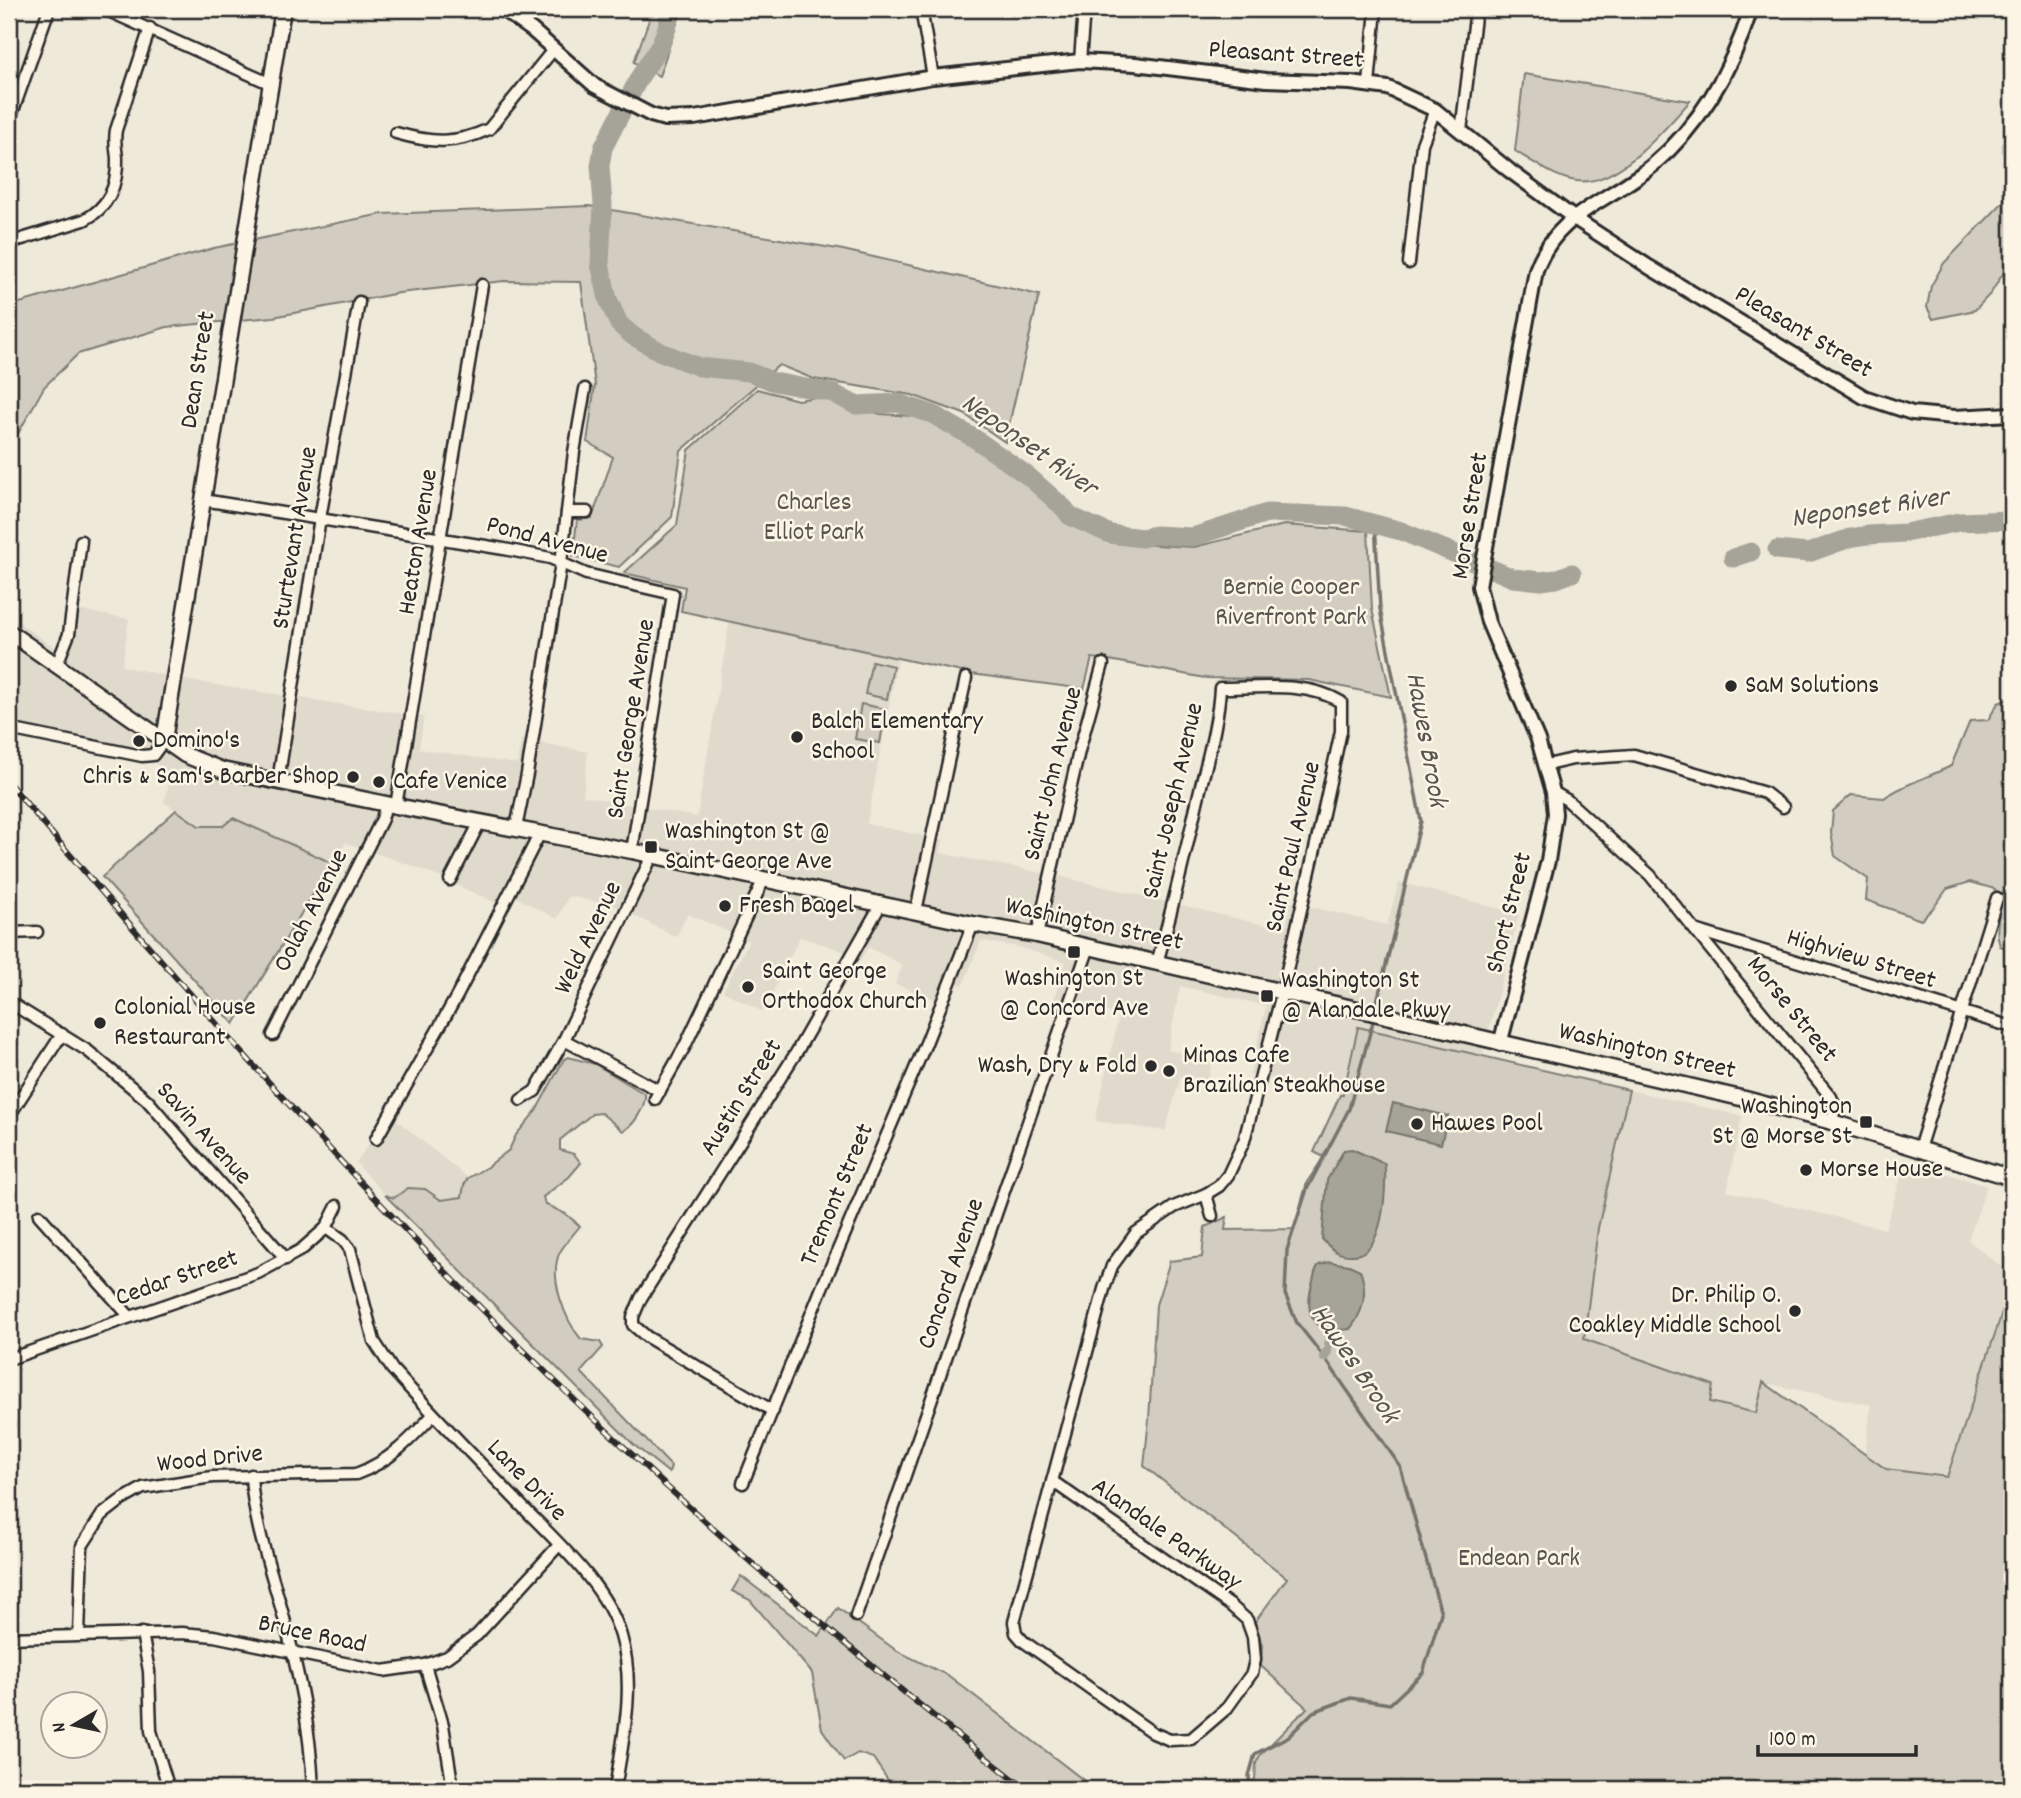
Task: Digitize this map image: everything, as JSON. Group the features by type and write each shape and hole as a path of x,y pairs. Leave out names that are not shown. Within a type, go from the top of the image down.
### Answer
{"main road":[{"name":"Dean Street","path":"164,740 283,9"},
{"name":"Washington Street","path":"9,632 185,755 207,765 391,805 632,851 763,881 1037,935 1745,1100 1832,1122 2012,1178"}],"street":[{"path":"9,122 49,9"},
{"path":"104,9 271,84"},
{"name":"Pleasant Street","path":"502,9 532,30 595,86 639,110 665,120 694,118 933,77 1080,61 1124,63 1253,79 1369,84 1388,88 1434,110 1498,163 1574,218 1649,267 1864,397 1912,414 1954,417 2012,414"},
{"path":"921,9 933,77"},
{"path":"1080,61 1084,9"},
{"path":"1369,84 1376,9"},
{"path":"1461,131 1476,9"},
{"name":"Morse Street","path":"1751,9 1725,71 1696,120 1648,169 1574,218 1548,242 1536,270 1479,586 1488,622 1538,739 1553,792 1567,800 1637,861 1698,931 1831,1097 1835,1106 1832,1122"},
{"path":"9,243 84,220 96,214 106,203 116,176 116,130 150,28"},
{"path":"396,133 426,142 447,141 476,135 489,129 553,50"},
{"path":"1409,262 1422,144 1434,110"},
{"name":"Heaton Avenue","path":"391,805 440,538 482,285"},
{"name":"Sturtevant Avenue","path":"278,781 320,518 359,302"},
{"path":"516,828 561,564 573,452 584,389"},
{"name":"Pond Avenue","path":"203,500 550,558 586,574 673,594"},
{"path":"567,512 587,512"},
{"path":"57,664 69,634 81,541"},
{"name":"Saint George Avenue","path":"632,851 673,594"},
{"name":"Saint John Avenue","path":"1037,935 1102,664"},
{"path":"916,911 966,678"},
{"name":"Saint Paul Avenue","path":"1220,688 1313,689 1328,693 1342,702 1343,711 1323,813 1282,992"},
{"name":"Saint Joseph Avenue","path":"1157,963 1201,788 1220,688"},
{"path":"9,729 142,756 153,755 164,740"},
{"path":"1547,765 1573,759 1634,755 1765,793 1783,807"},
{"name":"Short Street","path":"1500,1044 1553,834 1553,792"},
{"name":"Oolah Avenue","path":"273,1035 391,805"},
{"path":"450,880 481,822"},
{"path":"376,1139 458,994 540,833"},
{"name":"Weld Avenue","path":"521,1100 534,1091 564,1040 652,856"},
{"path":"564,1040 658,1095 685,1046 763,881"},
{"path":"1919,1149 1997,898"},
{"name":"Austin Street","path":"773,1411 647,1337 633,1325 635,1312 676,1241 796,1053 881,904"},
{"name":"Tremont Street","path":"743,1483 973,924"},
{"name":"Highview Street","path":"1698,931 2012,1027"},
{"path":"9,933 37,932"},
{"name":"Concord Avenue","path":"856,1616 1089,947"},
{"name":"Alandale Parkway","path":"1052,1481 1230,1605 1247,1620 1255,1648 1252,1673 1227,1708 1191,1739 1170,1740 1153,1733 1023,1642 1016,1633 1014,1622 1052,1481 1104,1289 1112,1266 1136,1233 1150,1222 1174,1207 1206,1194 1219,1186 1228,1175 1244,1142 1282,992"},
{"name":"Savin Avenue","path":"9,1002 62,1034 118,1074 147,1100 286,1259"},
{"path":"9,1116 62,1034"},
{"path":"1206,1194 1212,1216"},
{"name":"Cedar Street","path":"9,1359 258,1273 301,1250 326,1228 337,1206"},
{"path":"39,1215 130,1317"},
{"name":"Lane Drive","path":"326,1228 344,1240 350,1249 374,1341 393,1369 433,1415 559,1545 609,1605 621,1636 628,1709 615,1789"},
{"name":"Wood Drive","path":"79,1635 82,1546 102,1515 143,1488 181,1481 251,1475 356,1475 374,1468 390,1457 433,1415"},
{"path":"251,1475 260,1530 293,1652 310,1738 313,1789"},
{"name":"Bruce Road","path":"9,1638 142,1633 214,1636 383,1671 425,1665 447,1657 477,1635 559,1545"},
{"path":"142,1633 149,1671 151,1731 169,1789"},
{"path":"425,1665 443,1725 453,1789"}],"shaded area":[{"path":"78,610 129,619 122,666 185,680 424,717 419,749 517,764 521,739 588,752 583,796 697,817 730,620 898,657 867,824 943,840 940,853 1063,877 1285,930 1291,902 1387,925 1399,882 1519,914 1482,1056 1359,1028 1343,1095 1250,1074 1266,1006 1180,986 1168,1050 1212,1061 1208,1081 1181,1076 1165,1131 1095,1121 1119,1015 1054,999 1066,962 1018,947 981,941 963,985 944,978 935,999 895,984 903,965 868,947 860,960 838,949 800,937 763,1012 723,991 749,941 688,914 676,937 616,906 569,896 557,919 514,896 507,908 421,869 346,843 332,863 233,818 223,826 199,826 164,802 171,776 160,771 151,751 140,752 80,737 9,727 9,616 67,656"},
{"name":"Dr. Philip O. Coakley Middle School","path":"1629,1090 1742,1116 1727,1191 1885,1229 1906,1161 1987,1186 1968,1240 2012,1275 2012,1283 1947,1477 1886,1469 1864,1462 1871,1405 1764,1383 1756,1413 1738,1409 1709,1402 1713,1385 1584,1339 1598,1228"},
{"name":"Hawes Pool","path":"1393,1103 1448,1116 1441,1144 1386,1131"},
{"path":"389,1114 468,1178 462,1197 441,1200 425,1189 394,1198 385,1195 356,1163"},
{"path":"1352,1149 1385,1164 1385,1187 1378,1232 1364,1252 1348,1255 1336,1252 1322,1239 1327,1180 1344,1150"},
{"path":"1330,1262 1360,1270 1364,1286 1363,1301 1359,1316 1350,1329 1327,1329 1314,1320 1310,1312 1310,1293 1316,1271 1319,1265"}],"green space":[{"path":"649,9 682,9 659,76 634,62 650,17"},
{"path":"1524,74 1690,101 1645,149 1617,170 1589,181 1570,180 1550,172 1515,151"},
{"path":"2012,193 2012,259 1991,293 1975,310 1933,319 1927,307 1931,286 1944,263"},
{"path":"589,206 843,250 1039,295 1005,442 964,414 912,395 814,379 779,365 681,451 672,517 619,567 573,556 577,520 592,518 613,457 587,442 595,385 581,282 504,281 399,293 273,317 167,327 78,354 44,387 9,450 9,306 214,248 382,214"},
{"path":"757,389 798,400 817,397 842,401 880,414 929,417 1013,472 1070,525 1113,543 1194,547 1284,525 1368,531 1372,609 1391,697 1309,680 1205,678 1092,658 1084,689 971,674 681,611 685,587 624,573 677,525 689,450"},
{"path":"872,661 893,666 887,699 865,694"},
{"path":"2012,698 2012,950 2000,946 1997,930 1999,904 1995,889 1970,882 1947,889 1921,920 1866,900 1868,879 1835,856 1831,833 1833,811 1851,795 1884,798 1951,766 1970,721 1988,720 1998,703"},
{"path":"861,704 886,709 880,743 855,739"},
{"path":"176,810 199,826 223,826 233,818 332,863 234,1024 102,877"},
{"name":"Endean Park","path":"1358,1027 1629,1090 1598,1228 1584,1339 1713,1385 1710,1402 1756,1413 1763,1382 1886,1469 1947,1477 2012,1283 2012,1789 1243,1789 1255,1779 1256,1763 1260,1755 1307,1708 1261,1666 1262,1645 1255,1622 1287,1578 1144,1466 1156,1305 1170,1261 1202,1257 1205,1227 1227,1217 1225,1230 1294,1229 1307,1182 1324,1157 1314,1152 1340,1095 1343,1095"},
{"path":"568,1057 595,1064 645,1094 644,1104 638,1115 623,1131 601,1113 592,1114 560,1140 560,1150 574,1154 581,1163 569,1177 543,1197 545,1204 566,1214 580,1226 559,1254 556,1275 560,1299 575,1331 581,1339 600,1342 603,1347 581,1372 671,1466 669,1473 634,1445 385,1195 394,1198 408,1188 425,1189 441,1200 462,1197 468,1178 509,1150 516,1135 536,1111 564,1059"},
{"path":"741,1576 819,1636 838,1608 897,1651 949,1676 1095,1789 894,1789 873,1758 858,1753 844,1761 822,1729 812,1673 750,1600 732,1591"}],"waterway":[{"name":"Neponset River","path":"670,9 660,46 639,78 603,148 600,166 603,205 600,264 608,299 619,324 633,336 661,352 699,367 749,372 774,382 833,393 855,405 898,403 932,414 974,438 1028,476 1070,516 1110,534 1142,538 1155,535 1193,537 1267,513 1345,516 1401,531 1513,578 1541,581 1572,573"},
{"name":"Neponset River","path":"1777,550 1808,553 1850,538 1868,535 1905,533 1959,522 2012,520"},
{"name":"Hawes Brook","path":"1375,523 1380,609 1421,821 1375,1010"},
{"name":"Neponset River","path":"1733,558 1751,552"},
{"name":"Hawes Brook","path":"1250,1789 1249,1776 1255,1754 1289,1736 1313,1712 1351,1698 1390,1704 1423,1673 1441,1613 1400,1466 1297,1323 1285,1294 1287,1250 1307,1189 1349,1109 1374,1018"},
{"path":"1329,1344 1333,1319"},
{"name":"Hawes Brook","path":"1324,1357 1327,1352"}],"railway":[{"path":"9,783 293,1109 471,1298 604,1428 740,1553 881,1673 1026,1789"}],"place":[{"name":"SaM Solutions","path":"1731,686"},
{"name":"Balch Elementary School","path":"797,737"},
{"name":"Domino's","path":"139,741"},
{"name":"Chris & Sam's Barber Shop","path":"353,777"},
{"name":"Cafe Venice","path":"379,782"},
{"name":"Washington St @ Saint George Ave","path":"651,847"},
{"name":"Fresh Bagel","path":"725,906"},
{"name":"Washington St @ Concord Ave","path":"1074,952"},
{"name":"Saint George Orthodox Church","path":"748,987"},
{"name":"Washington St @ Alandale Pkwy","path":"1267,996"},
{"name":"Colonial House Restaurant","path":"100,1023"},
{"name":"Wash, Dry & Fold","path":"1151,1066"},
{"name":"Minas Cafe Brazilian Steakhouse","path":"1169,1071"},
{"name":"Washington St @ Morse St","path":"1866,1122"},
{"name":"Hawes Pool","path":"1417,1124"},
{"name":"Morse House","path":"1806,1170"},
{"name":"Dr. Philip O. Coakley Middle School","path":"1795,1311"}],"park label":[{"name":"Charles Elliot Park","path":"814,518"},
{"name":"Bernie Cooper Riverfront Park","path":"1291,603"}]}
